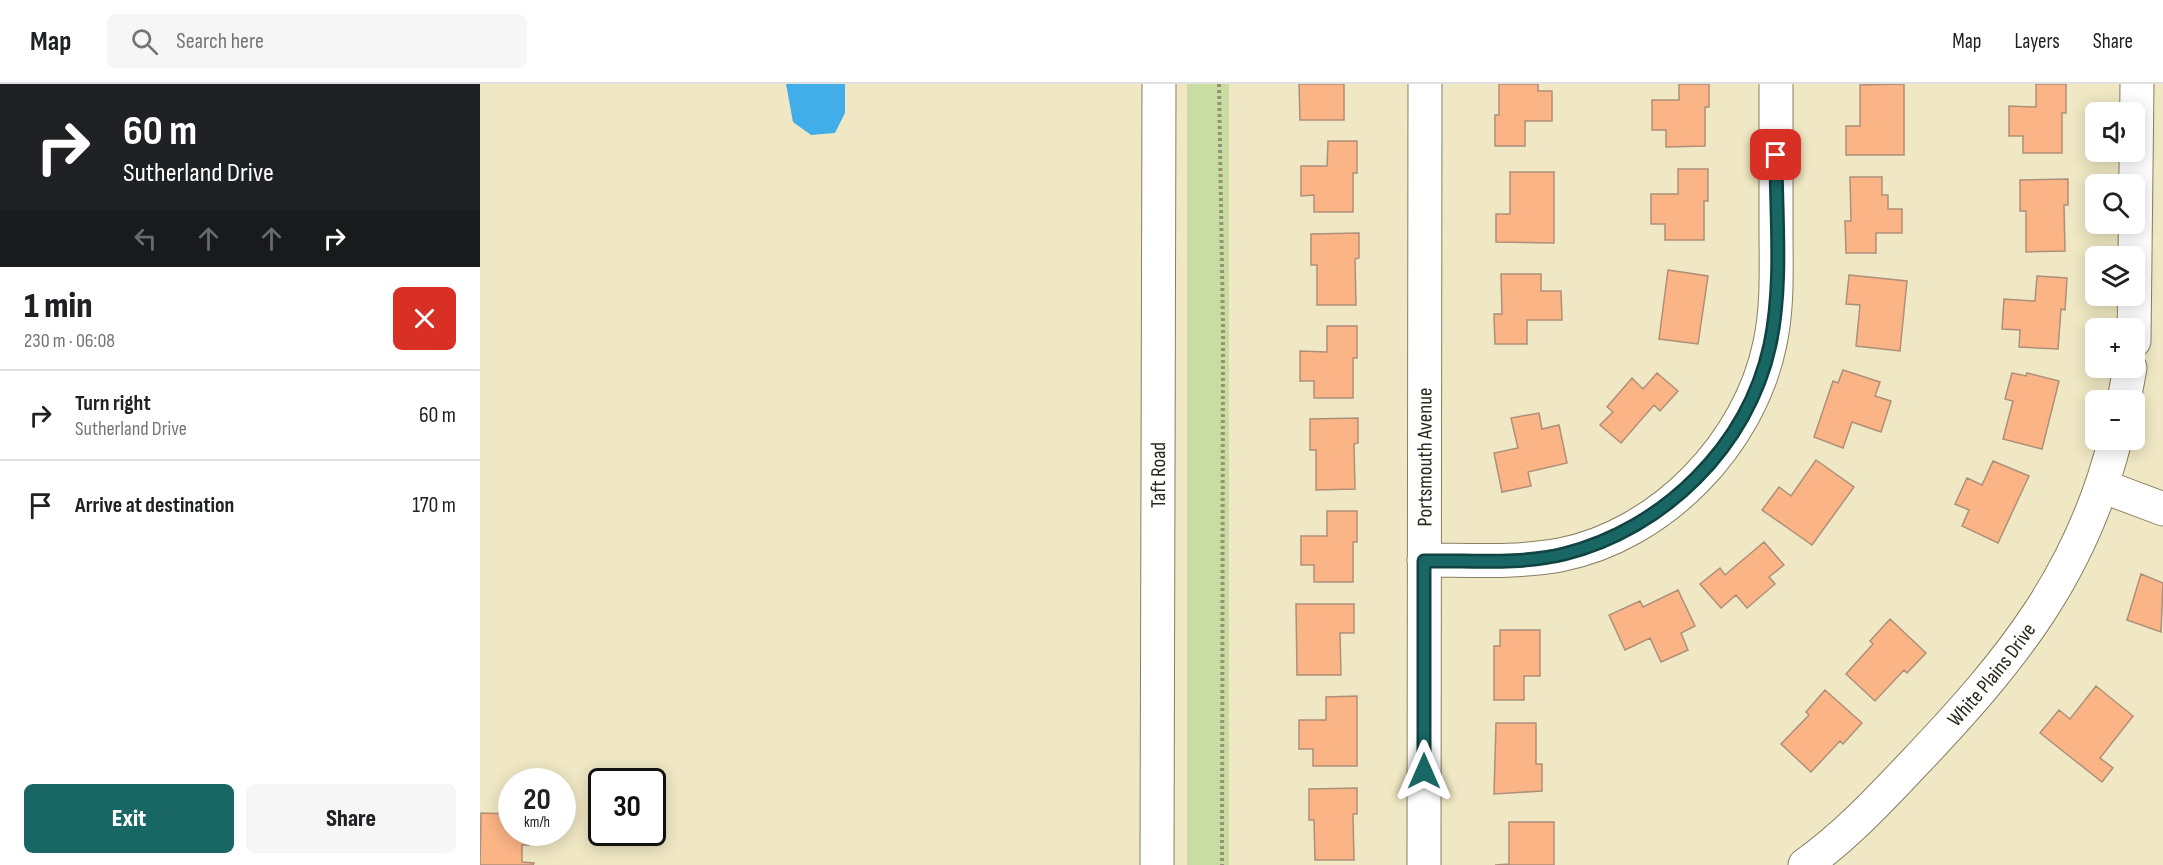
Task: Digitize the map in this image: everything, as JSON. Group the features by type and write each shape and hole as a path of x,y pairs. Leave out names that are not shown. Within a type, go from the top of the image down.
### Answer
{"street":[{"name":"Taft Road","path":"1157,865 1159,84"},
{"name":"Portsmouth Avenue","path":"1424,865 1425,84"},
{"path":"1424,561 1515,560 1563,554 1584,548 1623,531 1654,512 1691,483 1719,453 1744,415 1755,391 1764,366 1773,324 1776,273 1776,84"},
{"path":"2134,318 2137,84"},
{"name":"White Plains Drive","path":"1805,865 1830,847 1865,814 1960,715 2018,646 2045,607 2066,569 2102,486 2112,450"},
{"path":"2102,486 2163,509"}],"path":[{"path":"1219,84 1223,337 1222,865"}],"green space":[{"path":"1187,84 1229,84 1229,865 1187,865"}],"water":[{"path":"786,84 845,84 845,113 835,133 811,135 793,122"}],"building":[{"path":"1299,84 1344,84 1344,120 1300,120"},
{"path":"1499,84 1538,84 1538,91 1552,91 1552,121 1525,121 1525,146 1495,146 1495,115 1499,115"},
{"path":"1679,84 1709,84 1709,107 1705,107 1705,146 1666,147 1666,130 1652,130 1652,100 1679,100"},
{"path":"1904,84 1904,155 1846,155 1846,126 1860,126 1860,85"},
{"path":"2036,84 2066,84 2066,113 2062,113 2062,153 2023,153 2023,136 2009,136 2009,106 2036,107"},
{"path":"1328,141 1357,141 1357,173 1353,173 1353,212 1314,212 1314,195 1301,196 1301,166 1327,166"},
{"path":"1678,169 1708,169 1708,201 1704,201 1704,240 1665,240 1665,224 1651,224 1651,194 1678,194"},
{"path":"1510,172 1554,172 1554,243 1496,242 1496,214 1510,214"},
{"path":"1850,177 1882,177 1882,195 1888,195 1888,209 1902,209 1902,233 1876,233 1876,253 1846,253 1845,221 1851,221"},
{"path":"2068,179 2068,205 2064,205 2065,251 2026,252 2026,211 2020,211 2020,180"},
{"path":"1359,233 1359,258 1355,259 1356,305 1317,305 1317,265 1311,265 1311,234"},
{"path":"1668,270 1708,276 1698,344 1659,339"},
{"path":"1501,274 1541,274 1541,291 1561,291 1562,320 1527,320 1527,344 1495,344 1494,314 1502,314"},
{"path":"1849,275 1907,281 1900,351 1856,346 1860,305 1846,304"},
{"path":"2037,276 2067,278 2065,310 2061,309 2058,349 2019,347 2020,330 2002,329 2004,299 2035,301"},
{"path":"1327,326 1357,326 1357,358 1353,358 1353,398 1314,398 1314,381 1300,381 1300,351 1327,352"},
{"path":"1843,370 1880,382 1875,396 1891,401 1881,432 1852,422 1843,448 1814,437 1833,381 1838,383"},
{"path":"1657,373 1678,391 1660,411 1654,405 1621,443 1600,425 1613,412 1607,407 1632,378 1643,389"},
{"path":"2012,373 2026,376 2027,373 2059,381 2042,449 2003,439 2013,401 2005,399"},
{"path":"1539,413 1542,429 1559,425 1567,463 1528,472 1531,486 1502,492 1494,453 1518,448 1511,418"},
{"path":"1358,418 1358,443 1354,444 1355,489 1316,490 1316,450 1310,450 1310,419"},
{"path":"1816,460 1854,487 1812,545 1762,510 1779,487 1791,496"},
{"path":"1993,461 2029,476 1998,543 1962,526 1969,510 1955,504 1967,478 1982,485"},
{"path":"1327,511 1357,511 1357,542 1353,542 1353,582 1314,582 1314,565 1301,565 1301,536 1327,536"},
{"path":"1764,542 1784,565 1769,577 1775,584 1747,608 1736,595 1721,608 1700,584 1720,568 1725,575"},
{"path":"2141,574 2163,583 2161,632 2127,620"},
{"path":"1678,590 1695,626 1681,633 1688,650 1661,662 1650,638 1625,650 1609,615 1640,601 1643,607"},
{"path":"1296,604 1354,604 1354,633 1340,633 1341,675 1297,675"},
{"path":"1890,619 1926,653 1907,673 1904,670 1875,701 1846,674 1873,644 1870,641"},
{"path":"1500,630 1540,630 1540,676 1524,676 1524,700 1494,700 1494,646 1500,646"},
{"path":"2096,686 2133,716 2100,758 2113,768 2102,782 2040,733 2059,710 2070,719"},
{"path":"1825,690 1862,723 1843,744 1840,741 1811,772 1781,744 1809,715 1806,712"},
{"path":"1357,696 1357,766 1313,766 1313,749 1299,749 1299,720 1326,720 1326,697"},
{"path":"1496,723 1536,723 1536,764 1542,764 1542,791 1494,794"},
{"path":"1357,788 1357,814 1353,814 1354,860 1315,860 1314,820 1309,820 1309,789"},
{"path":"481,813 498,814 498,846 522,846 522,862 534,863 533,865 480,865"},
{"path":"1509,822 1554,822 1554,865 1495,865 1509,864"}],"route":[{"path":"1424,771 1424,561 1541,558 1584,548 1639,522 1673,499 1706,469 1732,436 1744,415 1760,378 1770,344 1776,273 1776,155"}]}
